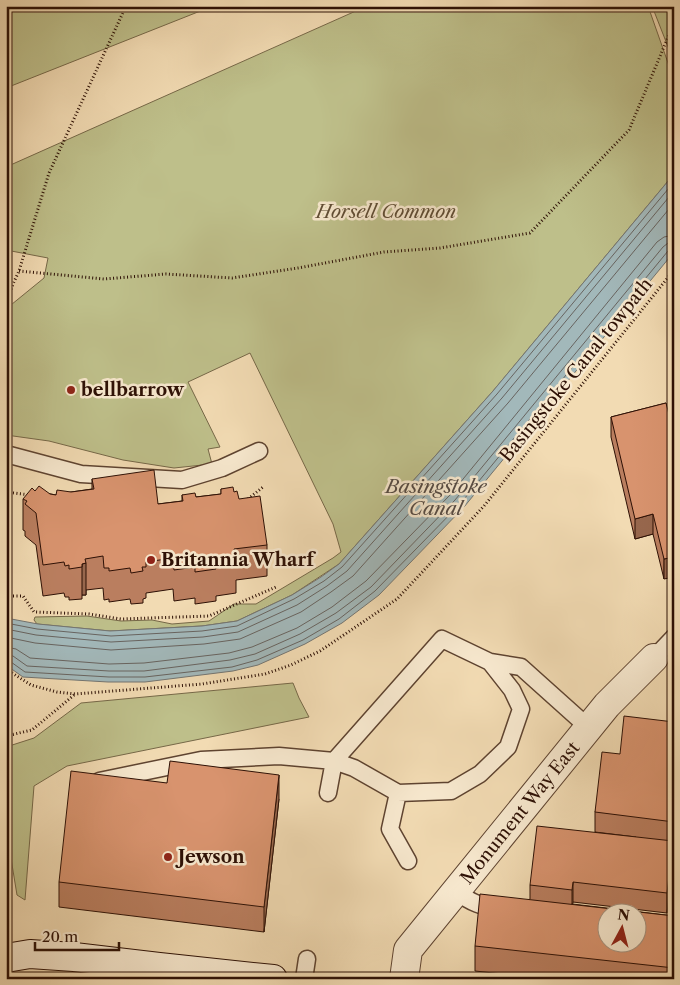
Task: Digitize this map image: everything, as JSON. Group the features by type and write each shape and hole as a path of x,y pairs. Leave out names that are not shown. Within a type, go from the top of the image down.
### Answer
{"street":[{"name":"Monument Way East","path":"404,979 408,950 607,705 664,657"},
{"path":"6,958 30,954 74,957 273,979"}],"lane":[{"path":"6,454 81,474 182,480 222,468 259,451"},
{"path":"664,657 674,637"},
{"path":"328,793 334,761 442,639 490,662 521,667 589,728"},
{"path":"91,783 201,760 279,756 334,761 354,768 398,794 451,791 480,774 508,747 521,709 512,690 490,662"},
{"path":"398,794 390,829 408,861"},
{"path":"456,891 478,905 520,911"},
{"path":"304,979 307,959"}],"path":[{"path":"6,306 19,271 49,173 126,6"},
{"path":"19,271 104,279 166,274 232,278 384,252 440,248 530,234 629,130 674,23"},
{"name":"Basingstoke Canal towpath","path":"6,669 31,685 57,692 75,694 202,684 265,674 292,665 320,651 397,599 484,506 674,270"},
{"path":"6,596 23,596 34,612 89,614 121,619 208,616 276,587"},
{"path":"6,736 32,730 75,694"}],"green space":[{"path":"6,6 213,6 6,88"},
{"name":"Horsell Common","path":"367,6 648,6 674,80 674,174 493,391 339,564 292,595 237,621 202,626 110,631 37,624 34,620 35,617 87,616 121,621 152,620 172,624 209,621 234,604 256,604 341,552 333,524 250,353 188,382 220,447 208,449 212,464 174,468 123,460 49,441 6,435 6,363 8,361 6,349 6,309 44,278 48,258 6,250 6,167"},
{"path":"652,6 674,6 674,62"},
{"path":"293,683 309,717 67,766 34,786 25,900 17,895 6,828 6,747 34,738 81,703"}],"water":[{"name":"Basingstoke Canal","path":"674,174 674,252 464,507 379,595 342,623 305,644 258,665 233,671 145,682 108,682 23,677 6,665 6,618 38,624 110,631 202,626 237,621 292,595 339,564 493,391"}],"building":[{"path":"666,403 674,434 674,557 664,559 653,514 635,519 611,417"},
{"path":"154,470 158,504 183,501 182,495 195,493 196,497 221,494 221,489 233,487 234,492 237,491 239,499 260,496 267,545 234,549 236,562 215,565 216,569 195,572 195,567 174,570 173,558 146,562 146,567 142,567 143,571 131,573 130,568 109,571 109,568 104,568 103,556 85,559 86,563 82,564 82,567 69,569 69,565 65,566 64,562 43,565 36,513 25,504 27,501 23,499 32,488 35,491 39,486 50,494 56,495 57,490 71,492 94,489 92,479"},
{"path":"624,716 674,722 674,822 595,812 602,752 620,754"},
{"name":"Jewson","path":"170,761 279,775 264,907 59,882 71,771 167,783"},
{"path":"537,826 673,841 667,893 573,882 572,890 530,885"},
{"path":"480,894 598,907 598,952 648,952 648,913 674,916 674,968 475,946"}],"place":[{"name":"bellbarrow","path":"71,390"},
{"name":"Britannia Wharf","path":"151,560"},
{"name":"Jewson","path":"168,857"}]}
